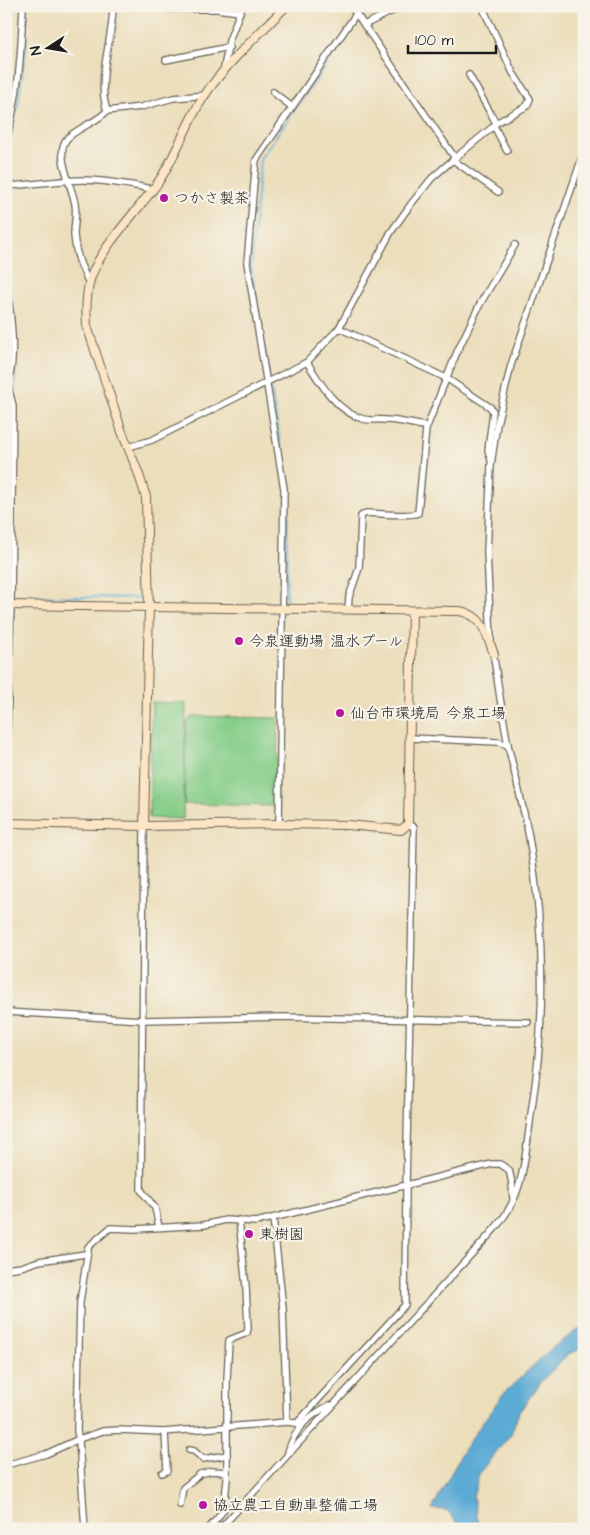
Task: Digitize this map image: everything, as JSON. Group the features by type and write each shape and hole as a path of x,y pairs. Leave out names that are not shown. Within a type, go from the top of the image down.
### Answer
{"street":[{"path":"6,140 16,95 21,50 22,6"},
{"path":"107,111 103,99 105,61 113,6"},
{"path":"159,1227 155,1208 141,1190 144,826 149,607 146,497 87,326 86,308 89,283 94,269 171,162 198,107 223,73 286,6"},
{"path":"351,6 454,159 498,192"},
{"path":"279,824 284,489 269,381 247,263 256,160 292,107 360,19 403,6"},
{"path":"128,447 152,440 307,362 339,328 391,232 432,178 495,124 527,106 530,99 513,74 482,6"},
{"path":"168,9 241,9 229,41 223,73"},
{"path":"166,60 229,47"},
{"path":"469,75 495,124 506,151"},
{"path":"272,92 292,107"},
{"path":"89,283 79,263 75,245 76,205 65,172 63,146 66,140 100,118 107,111 141,107 173,98 206,95"},
{"path":"220,1529 480,1245 501,1220 513,1200 521,1173 534,1099 540,1048 539,926 527,830 508,745 490,630 487,552 491,462 510,365 584,152"},
{"path":"6,186 69,180 102,181 153,189"},
{"path":"348,608 349,596 359,568 361,516 366,513 414,515 418,513 426,429 457,352 480,304 515,245"},
{"path":"6,289 12,322 11,374 7,380 13,406 6,760"},
{"path":"339,328 446,378 492,409 488,450 491,462"},
{"path":"307,362 323,388 355,416 363,419 387,420 424,426 426,429"},
{"path":"8,605 282,609 348,608 460,611 476,617 494,654"},
{"path":"6,823 144,826 348,825 401,830 408,824 412,611"},
{"path":"410,738 498,742 508,745"},
{"path":"287,1454 300,1423 405,1305 414,828 408,824"},
{"path":"6,1012 143,1020 283,1018 528,1022"},
{"path":"6,1269 22,1267 43,1260 78,1256 87,1253 88,1247 110,1228 204,1225 226,1220 256,1222 492,1164 500,1164 509,1170 513,1200"},
{"path":"273,1218 283,1308 287,1422"},
{"path":"208,1529 224,1509 227,1472 229,1340 243,1336 247,1333 248,1328 239,1220"},
{"path":"85,1529 77,1431 80,1302 88,1247"},
{"path":"6,1465 46,1454 79,1438 103,1430 165,1432 287,1422 300,1423 335,1403"},
{"path":"162,1473 167,1471 165,1432"},
{"path":"188,1450 194,1451 203,1460 205,1472"},
{"path":"203,1460 227,1455"},
{"path":"180,1504 183,1488 205,1472 227,1472"}],"green space":[{"path":"152,702 186,703 183,819 149,818"},
{"path":"193,716 278,718 276,806 184,804 187,721"}],"water":[{"path":"584,1325 584,1348 568,1354 542,1381 519,1412 511,1434 480,1472 473,1497 480,1529 460,1529 447,1510 432,1509 464,1449 503,1394 551,1349"}],"waterway":[{"path":"6,152 18,103 26,45 26,6"},
{"path":"361,16 368,6"},
{"path":"286,600 288,491 251,268 260,159 358,20"},
{"path":"6,273 15,318 15,390"},
{"path":"7,590 9,420"},
{"path":"18,596 139,598"}],"place":[{"name":"つかさ製茶","path":"164,198"},
{"name":"今泉運動場 温水プール","path":"239,641"},
{"name":"仙台市環境局 今泉工場","path":"340,713"},
{"name":"東樹園","path":"249,1234"},
{"name":"協立農工自動車整備工場","path":"203,1505"}]}
